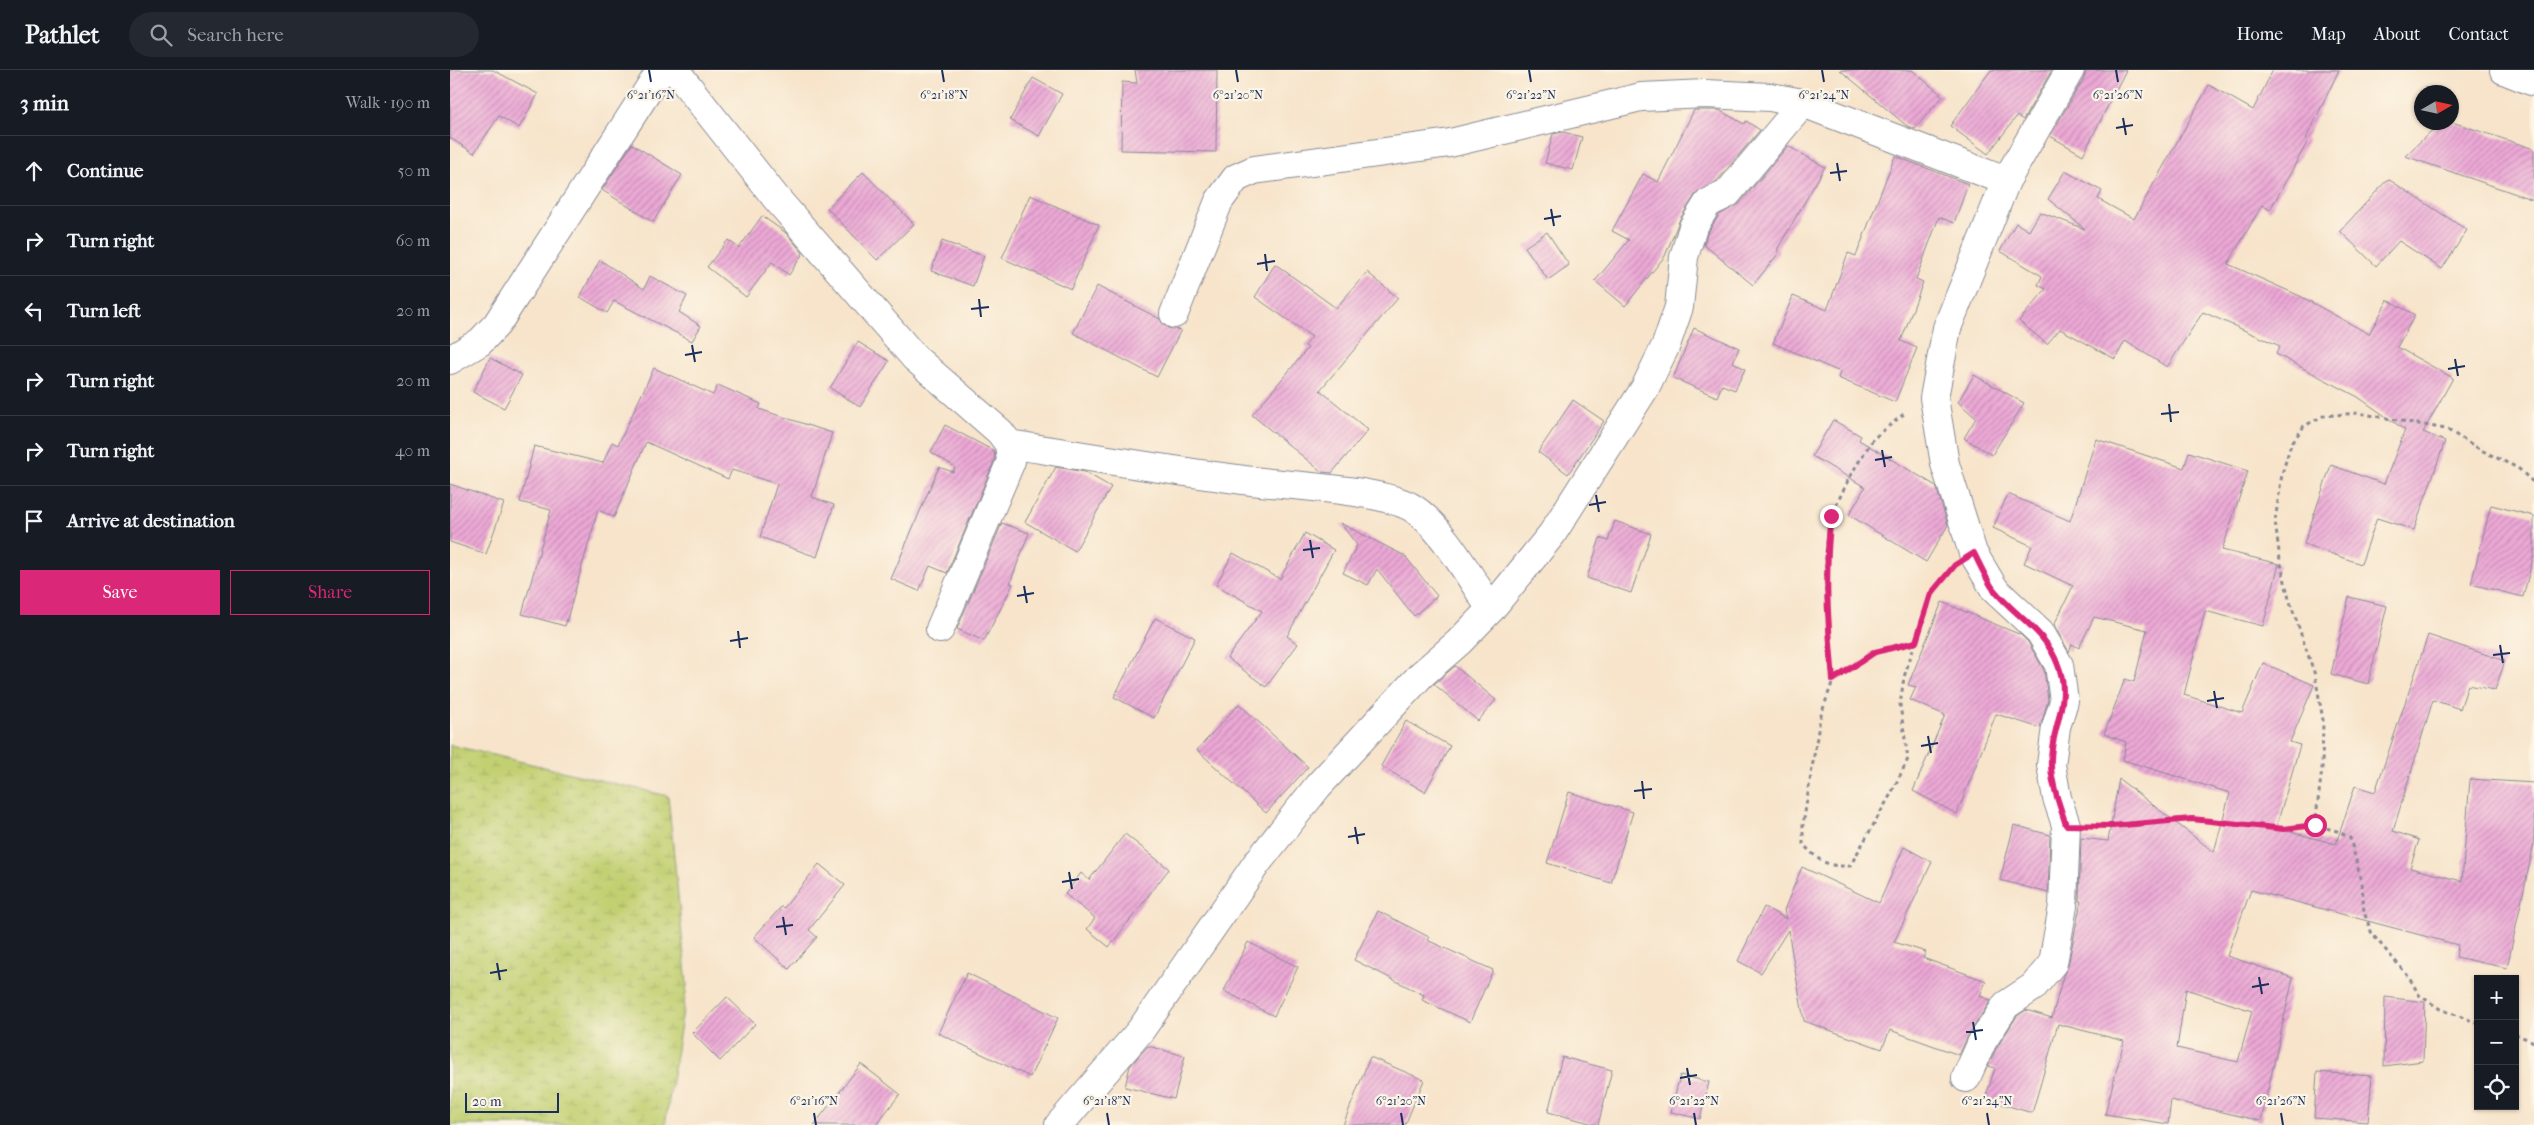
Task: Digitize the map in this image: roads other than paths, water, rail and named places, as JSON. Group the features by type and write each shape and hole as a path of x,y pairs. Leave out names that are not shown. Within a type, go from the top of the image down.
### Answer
{"street":[{"path":"450,360 480,342 497,324 661,70"},
{"path":"675,70 776,198 915,358 1000,432 1009,444 1011,461 940,629"},
{"path":"1966,1078 1982,1042 2006,1005 2033,987 2053,962 2063,906 2066,825 2057,798 2051,765 2056,727 2064,701 2059,665 2040,632 1995,590 1974,553 1945,464 1934,398 1947,328 2006,181 2070,70"},
{"path":"2504,70 2534,82"},
{"path":"1174,314 1218,201 1236,178 1254,170 1450,143 1642,97 1705,94 1770,97 1803,103 2006,181"},
{"path":"1059,1125 1140,1031 1257,863 1318,786 1421,675 1459,642 1491,609 1552,534 1645,388 1666,345 1679,308 1684,258 1693,227 1708,203 1728,194 1803,103"},
{"path":"1009,444 1250,481 1354,493 1389,499 1410,506 1428,522 1449,546 1491,609"}]}
